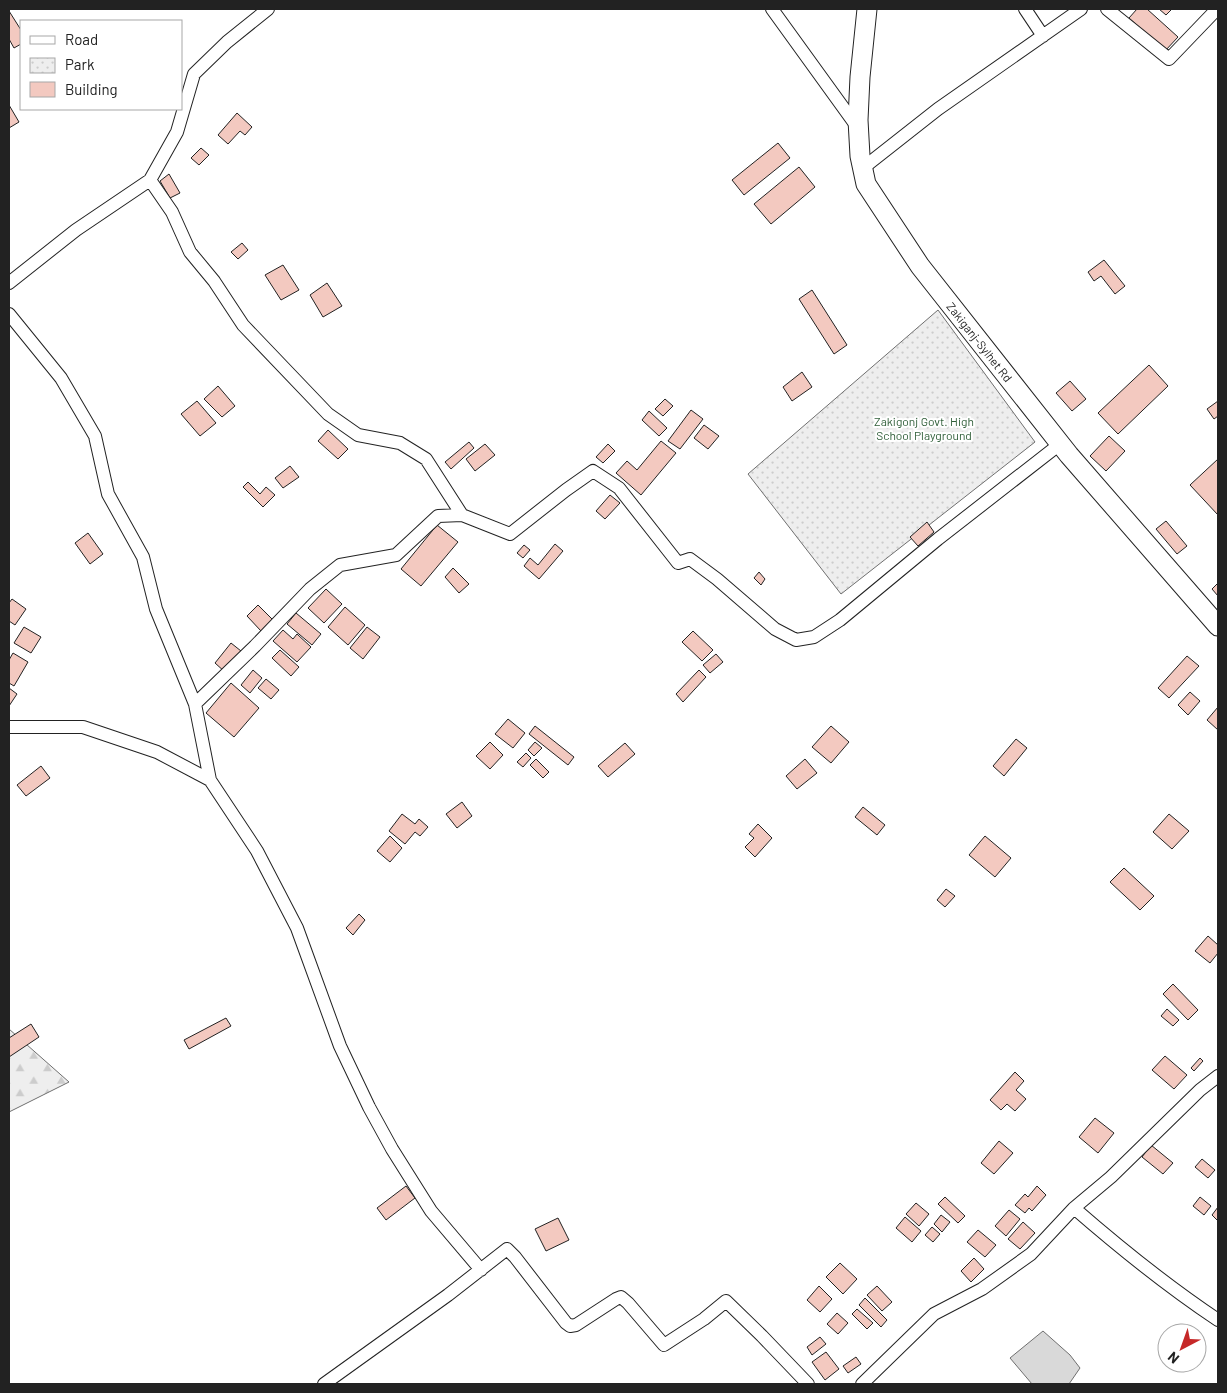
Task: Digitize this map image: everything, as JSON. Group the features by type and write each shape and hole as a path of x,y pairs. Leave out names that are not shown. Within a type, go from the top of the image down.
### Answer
{"main road":[{"name":"Zakiganj-Sylhet Rd","path":"867,9 860,77 858,128 866,184 920,266 1060,444 1218,626"}],"street":[{"path":"9,283 76,230 150,180 177,132 194,74 227,42 268,9"},
{"path":"772,9 858,128"},
{"path":"1025,9 1042,36"},
{"path":"863,168 938,109 1081,9"},
{"path":"1107,9 1169,59 1217,9"},
{"path":"150,180 172,212 190,252 214,281 243,325 328,414 358,435 400,443 426,459 462,515"},
{"path":"9,314 61,378 95,436 108,494 143,557 156,610 195,704 210,780 257,850 297,928 344,1054 369,1107 392,1149 431,1211 481,1270"},
{"path":"195,704 255,646 310,588 340,565 396,555 438,516 462,515 510,534 593,471 619,488 678,563 690,558 775,628 796,640 814,637 840,620 938,539 1060,444"},
{"path":"9,727 83,727 157,752 210,780"},
{"path":"862,1384 934,1314 982,1289 1031,1254 1074,1208 1111,1176 1200,1090 1218,1076"},
{"path":"1074,1208 1120,1248 1171,1288 1218,1320"},
{"path":"324,1384 507,1249 570,1326 576,1325 616,1298 621,1298 628,1303 664,1345 726,1301 808,1384"}],"green space":[{"name":"Zakigonj Govt. High School Playground","path":"938,310 1035,442 841,594 748,474"},
{"path":"9,1029 69,1082 9,1112"}],"shaded area":[{"path":"1043,1331 1070,1355 1080,1368 1069,1384 1032,1384 1010,1358"}],"building":[{"path":"1137,9 1147,9 1178,37 1165,51 1129,18"},
{"path":"1159,9 1172,9 1166,15"},
{"path":"9,11 20,28 20,45 14,48 9,39"},
{"path":"9,105 19,122 9,128"},
{"path":"237,113 252,127 245,135 240,131 228,144 218,135"},
{"path":"778,143 790,158 744,195 732,180"},
{"path":"201,148 209,155 199,165 191,158"},
{"path":"799,167 815,187 771,224 754,204"},
{"path":"169,174 180,193 170,198 160,181"},
{"path":"242,243 248,250 238,259 231,252"},
{"path":"1104,260 1125,286 1115,294 1101,276 1094,281 1088,272"},
{"path":"283,265 299,290 281,300 265,275"},
{"path":"327,283 342,306 323,317 310,295"},
{"path":"812,290 847,345 834,354 799,299"},
{"path":"1149,365 1168,386 1118,434 1098,413"},
{"path":"802,372 812,387 792,401 783,387"},
{"path":"1070,381 1086,399 1072,411 1056,393"},
{"path":"218,386 235,406 222,417 204,399"},
{"path":"665,399 673,406 663,416 655,409"},
{"path":"197,401 216,423 200,436 181,414"},
{"path":"1218,401 1218,416 1214,419 1207,409"},
{"path":"691,410 703,419 680,449 668,441"},
{"path":"649,411 667,428 659,436 642,420"},
{"path":"704,425 719,436 708,449 694,438"},
{"path":"328,430 348,449 338,459 318,441"},
{"path":"1109,436 1125,451 1106,471 1090,456"},
{"path":"661,441 676,453 641,495 616,473 627,461 637,470"},
{"path":"469,442 474,448 451,469 445,462"},
{"path":"485,444 495,455 475,471 466,459"},
{"path":"608,444 615,451 603,463 596,457"},
{"path":"1218,459 1218,515 1190,485"},
{"path":"290,466 299,477 283,488 275,478"},
{"path":"248,482 260,494 266,487 275,495 263,507 243,487"},
{"path":"610,495 620,503 605,519 596,511"},
{"path":"1166,521 1187,546 1177,554 1156,529"},
{"path":"927,522 934,532 918,546 910,537"},
{"path":"437,525 458,542 421,586 401,569"},
{"path":"88,533 103,554 90,564 75,543"},
{"path":"555,544 563,551 539,579 524,566 530,558 538,565"},
{"path":"524,545 530,550 523,558 517,553"},
{"path":"453,568 469,584 459,593 445,577"},
{"path":"759,572 765,579 761,585 754,578"},
{"path":"1218,583 1218,596 1212,589"},
{"path":"326,589 342,604 324,623 308,608"},
{"path":"12,599 26,609 15,625 9,621 9,603"},
{"path":"258,605 273,620 261,631 247,616"},
{"path":"345,607 365,625 348,645 328,627"},
{"path":"296,613 321,634 312,645 287,624"},
{"path":"24,627 41,637 31,653 14,643"},
{"path":"367,627 380,637 363,659 350,648"},
{"path":"283,630 293,639 297,634 311,647 297,662 273,641"},
{"path":"693,631 713,650 702,661 682,642"},
{"path":"231,643 241,651 225,672 215,663"},
{"path":"280,650 299,667 291,676 272,658"},
{"path":"13,653 28,662 14,686 9,683 9,660"},
{"path":"716,654 723,662 710,673 703,665"},
{"path":"1187,656 1199,666 1169,698 1158,688"},
{"path":"253,670 262,678 250,693 241,685"},
{"path":"699,670 706,677 683,702 676,694"},
{"path":"266,679 279,690 271,699 258,688"},
{"path":"231,683 259,708 234,737 206,713"},
{"path":"9,688 17,694 9,706"},
{"path":"1190,692 1200,701 1188,715 1178,705"},
{"path":"1218,707 1218,730 1207,720"},
{"path":"508,719 525,733 513,748 495,734"},
{"path":"535,726 574,757 568,765 529,734"},
{"path":"831,726 849,742 831,763 812,747"},
{"path":"1016,739 1027,748 1004,776 993,766"},
{"path":"490,742 503,755 490,769 476,756"},
{"path":"535,742 542,748 534,756 528,750"},
{"path":"625,743 635,754 608,777 598,766"},
{"path":"526,753 531,758 523,767 517,762"},
{"path":"536,759 549,772 543,778 530,765"},
{"path":"805,759 817,773 797,789 786,776"},
{"path":"41,766 50,778 26,796 17,785"},
{"path":"462,802 472,816 457,828 446,814"},
{"path":"863,807 885,825 877,835 855,817"},
{"path":"402,814 415,824 419,819 428,827 420,836 415,832 405,844 389,831"},
{"path":"1169,814 1189,831 1172,849 1153,832"},
{"path":"758,824 772,838 755,857 745,847 754,838 749,834"},
{"path":"390,836 402,848 390,862 377,851"},
{"path":"985,836 1011,858 995,877 969,855"},
{"path":"1124,868 1154,896 1140,910 1110,882"},
{"path":"946,889 955,896 945,907 937,900"},
{"path":"359,914 365,920 353,935 346,928"},
{"path":"1208,936 1218,945 1218,953 1210,963 1195,951"},
{"path":"1173,984 1198,1010 1188,1020 1163,994"},
{"path":"1167,1009 1179,1020 1173,1026 1161,1016"},
{"path":"226,1018 231,1026 189,1049 184,1040"},
{"path":"31,1024 39,1037 9,1057 9,1038"},
{"path":"1165,1056 1187,1075 1174,1089 1152,1070"},
{"path":"1200,1058 1203,1061 1194,1071 1191,1068"},
{"path":"1015,1072 1024,1081 1016,1090 1026,1099 1015,1111 1007,1104 1001,1110 990,1100"},
{"path":"1095,1118 1114,1133 1098,1153 1079,1137"},
{"path":"999,1141 1013,1153 994,1174 981,1163"},
{"path":"1151,1145 1173,1163 1163,1174 1142,1157"},
{"path":"1202,1159 1215,1170 1208,1178 1195,1167"},
{"path":"406,1186 415,1198 386,1220 377,1208"},
{"path":"1037,1186 1046,1195 1032,1211 1029,1208 1025,1213 1015,1205 1025,1194 1028,1197"},
{"path":"945,1197 965,1216 958,1223 938,1204"},
{"path":"1200,1197 1211,1206 1204,1215 1193,1206"},
{"path":"916,1203 929,1214 919,1226 906,1214"},
{"path":"1218,1207 1218,1221 1212,1215"},
{"path":"1009,1210 1020,1219 1006,1236 995,1226"},
{"path":"941,1215 950,1222 942,1232 934,1224"},
{"path":"905,1217 921,1231 912,1242 896,1228"},
{"path":"558,1218 569,1240 546,1251 535,1229"},
{"path":"1023,1222 1035,1233 1020,1249 1008,1239"},
{"path":"932,1227 940,1234 933,1242 925,1235"},
{"path":"978,1230 996,1245 985,1257 967,1242"},
{"path":"974,1258 984,1269 971,1282 961,1271"},
{"path":"840,1263 857,1279 843,1294 826,1277"},
{"path":"819,1286 832,1299 820,1312 807,1300"},
{"path":"877,1286 892,1302 882,1311 867,1295"},
{"path":"865,1298 887,1320 881,1327 859,1305"},
{"path":"857,1309 873,1323 867,1329 852,1314"},
{"path":"837,1313 848,1323 838,1334 827,1324"},
{"path":"820,1337 826,1344 812,1355 807,1347"},
{"path":"826,1352 839,1369 825,1380 812,1362"},
{"path":"856,1357 861,1364 848,1373 843,1366"}]}
